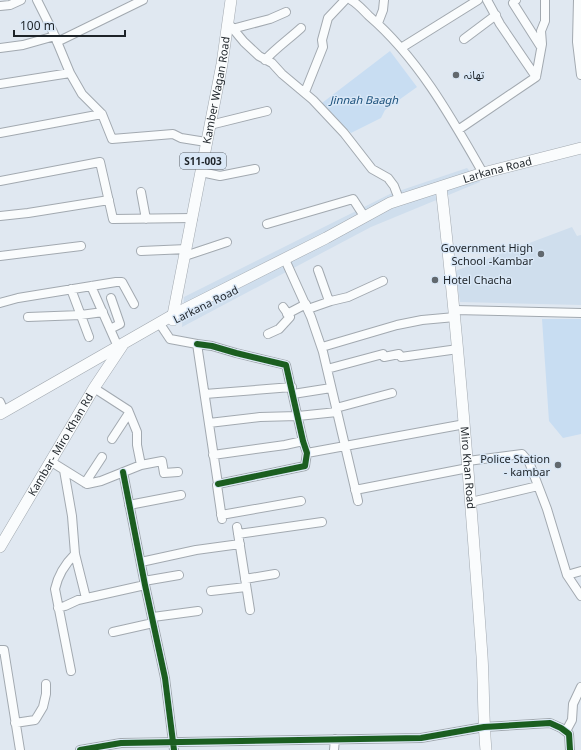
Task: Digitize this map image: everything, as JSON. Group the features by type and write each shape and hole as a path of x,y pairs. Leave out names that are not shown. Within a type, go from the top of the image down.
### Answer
{"main road":[{"name":"Kamber Wagan Road","path":"173,318 193,218 206,142 230,27 232,0"},
{"name":"Larkana Road","path":"1,412 41,394 173,318 326,238 364,216 399,199 483,173 581,148"},
{"name":"Miro Khan Road","path":"441,187 455,313 465,424 482,659 486,750"},
{"name":"Larkana Road","path":"119,348 162,327 173,318 287,264 395,207 415,194"},
{"name":"Kambar- Miro Khan Rd","path":"0,547 50,461 119,348"}],"street":[{"path":"0,6 10,5 21,0"},
{"path":"37,0 56,39 70,73 82,94 102,114 112,139 173,134 181,138 206,142"},
{"path":"0,48 56,39 143,0"},
{"path":"305,92 323,47 322,40 328,18 345,0"},
{"path":"351,0 386,30 423,76 458,130 483,173"},
{"path":"378,23 383,10 384,0"},
{"path":"401,48 478,0"},
{"path":"487,0 536,77"},
{"path":"516,0 513,3 541,47"},
{"path":"458,130 536,77 542,30 545,21 545,0"},
{"path":"578,0 577,42 581,75"},
{"path":"230,27 270,19 286,12"},
{"path":"464,39 496,15"},
{"path":"230,27 259,56 272,63 282,74 305,92 344,133 372,169 388,178 394,186 399,199"},
{"path":"265,60 276,48 286,42 301,28"},
{"path":"0,84 70,73"},
{"path":"210,124 267,111"},
{"path":"0,133 102,114"},
{"path":"0,181 100,162 113,219 193,218"},
{"path":"201,172 220,176 255,169"},
{"path":"141,192 146,219"},
{"path":"267,224 353,199 364,216"},
{"path":"0,216 109,200"},
{"path":"141,252 186,252 228,242"},
{"path":"0,256 81,246"},
{"path":"287,264 307,307 322,347 344,447 358,501"},
{"path":"318,270 329,301"},
{"path":"0,303 18,298 70,289 122,282 134,304"},
{"path":"268,334 280,329 290,318 285,310 307,307 348,297 383,282"},
{"path":"91,286 119,348"},
{"path":"70,289 90,337"},
{"path":"110,328 120,324 111,298"},
{"path":"28,317 81,315 103,312"},
{"path":"322,347 396,325 455,313 581,313"},
{"path":"162,327 170,339 212,346 286,365 303,442 307,453 305,466 218,484"},
{"path":"197,344 218,484 221,517 301,502"},
{"path":"327,369 383,354 384,358 400,354 401,357 458,349"},
{"path":"94,388 128,410 137,432 137,445 141,465"},
{"path":"205,394 331,388"},
{"path":"209,422 260,417 298,416 336,410 392,393"},
{"path":"112,438 128,412"},
{"path":"307,453 465,424"},
{"path":"213,455 303,442"},
{"path":"355,490 468,464 522,454 529,462 547,509 567,575 581,596"},
{"path":"85,483 102,457"},
{"path":"50,461 87,484 101,481 141,465 162,461 164,473 178,472"},
{"path":"64,470 72,516 75,554 86,598"},
{"path":"123,472 144,583 165,678 174,746"},
{"path":"471,502 538,486"},
{"path":"129,505 181,496"},
{"path":"250,610 237,530 322,522"},
{"path":"141,562 196,550 240,544"},
{"path":"71,671 54,589 56,581 66,563 75,554"},
{"path":"567,575 581,571"},
{"path":"211,591 275,574"},
{"path":"58,608 78,600 179,575"},
{"path":"113,632 153,620 198,612"},
{"path":"0,650 4,650 20,750"},
{"path":"15,723 34,720 37,718 43,707 46,694 46,684"},
{"path":"566,731 572,720 573,704 581,687"},
{"path":"80,750 121,747 335,739 421,738 484,727 550,724 561,728 569,734 570,750"},
{"path":"334,750 335,739"}],"shaded area":[{"path":"467,168 480,182 371,227 182,327 184,297 390,194"},
{"name":"Government High School -Kambar","path":"572,227 577,236 581,235 581,305 460,302 455,271"}],"green space":[{"name":"Jinnah Baagh","path":"390,51 417,87 385,110 381,118 351,133 322,103"},
{"path":"542,319 581,319 581,434 563,438 549,421"}],"cycle path":[{"path":"197,344 212,346 286,365 307,453 305,466 218,484"},
{"path":"123,472 165,678 174,750"},
{"path":"80,750 121,743 421,738 484,727 550,723 569,734 570,750"}],"place":[{"name":"تھانہ","path":"456,75"},
{"name":"Government High School -Kambar","path":"541,254"},
{"name":"Hotel Chacha","path":"435,280"},
{"name":"Police Station - kambar","path":"558,465"}]}
